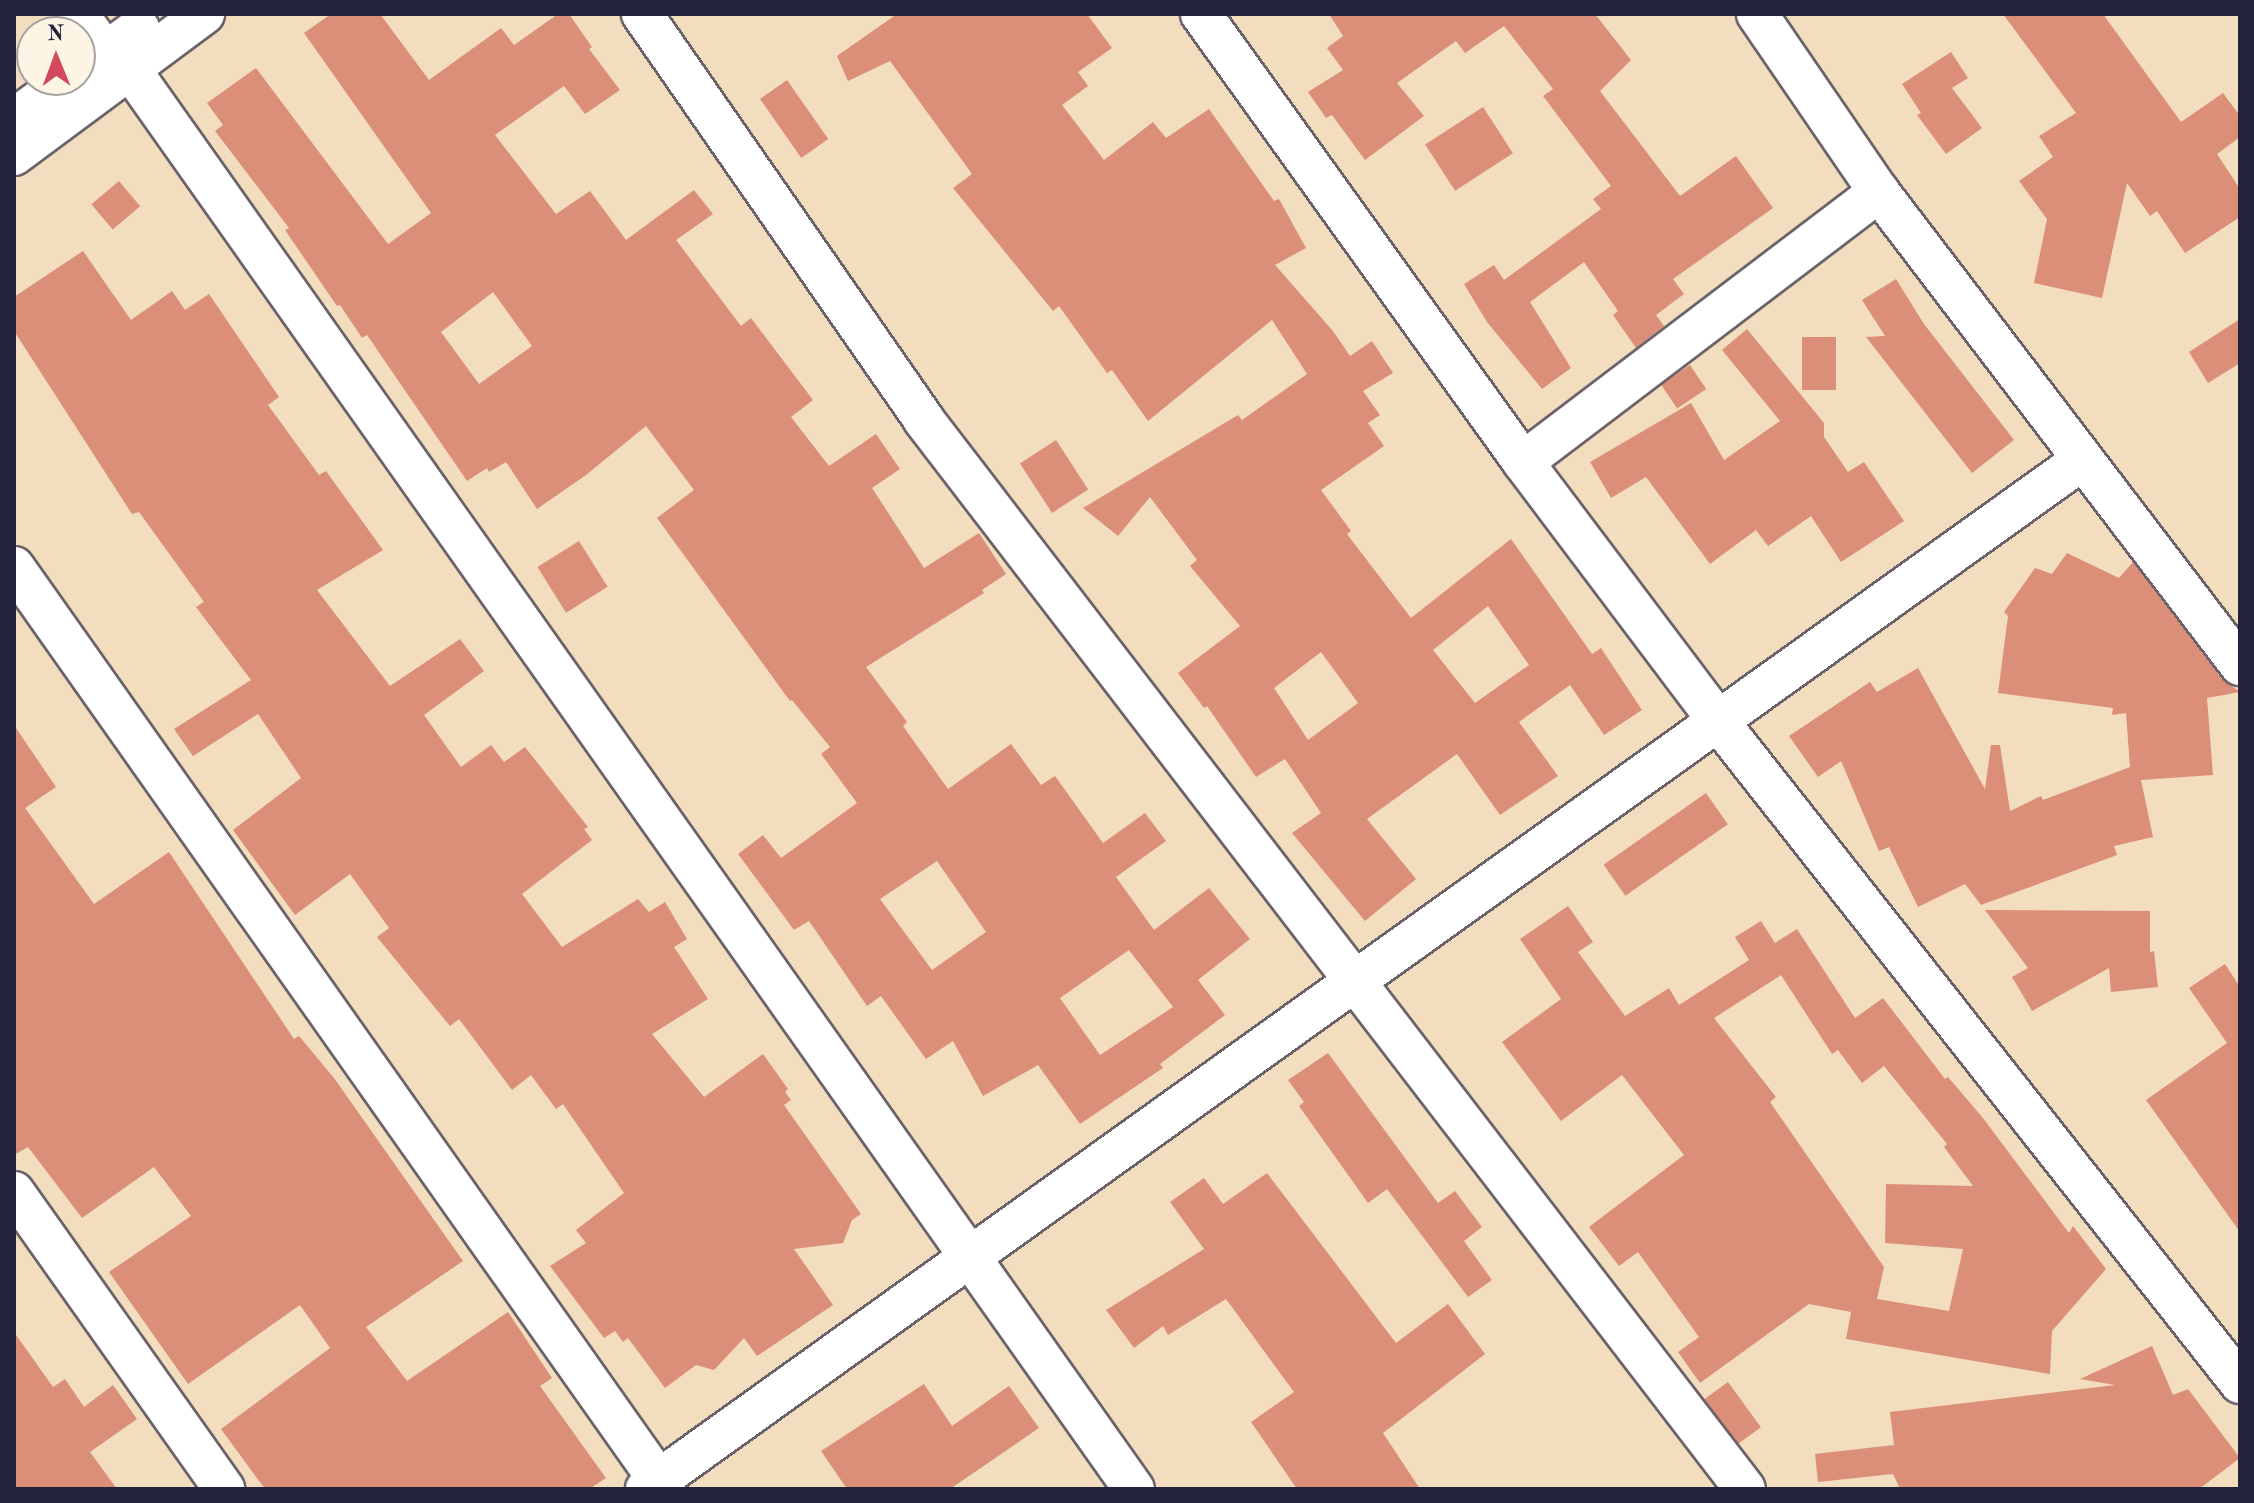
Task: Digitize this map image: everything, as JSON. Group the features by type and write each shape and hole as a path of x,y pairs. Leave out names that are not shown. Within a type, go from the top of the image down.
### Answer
{"street":[{"path":"78,14 105,64 970,1257 1134,1489"},
{"path":"14,155 158,14"},
{"path":"105,64 204,14"},
{"path":"642,14 923,419 1745,1489"},
{"path":"1201,14 1523,462 1718,721 2240,1383"},
{"path":"1757,14 1879,192 2081,461 2240,665"},
{"path":"14,119 45,96"},
{"path":"1523,462 1879,192"},
{"path":"14,567 657,1486 970,1257 2081,461"},
{"path":"14,1192 224,1489"}],"building":[{"path":"331,14 380,14 429,80 501,28 514,45 558,14 569,14 592,47 589,49 620,90 585,114 564,86 495,135 556,214 590,191 626,240 694,190 713,214 676,240 741,326 751,318 813,400 791,417 829,466 876,434 900,469 872,488 924,568 979,533 1006,574 982,590 984,593 866,667 907,722 903,726 948,789 1011,744 1041,785 1055,776 1103,843 1145,813 1166,841 1116,877 1154,930 1209,888 1250,939 1198,980 1225,1015 1160,1064 1163,1068 1080,1124 1038,1065 983,1096 953,1041 926,1059 881,996 867,1006 809,921 794,930 738,854 763,835 781,858 857,803 821,754 830,747 790,701 657,518 694,490 646,426 586,475 537,509 506,462 489,472 487,468 467,481 367,335 362,338 340,305 337,306 285,230 289,228 215,131 223,125 207,103 256,68 388,244 431,213 304,33","holes":["493,292 532,346 479,384 441,332","937,861 986,932 932,970 880,899","1129,950 1173,1007 1100,1055 1060,998"]},
{"path":"897,14 1087,14 1112,48 1078,72 1088,86 1062,105 1104,160 1153,122 1166,138 1209,109 1274,201 1279,199 1306,248 1275,265 1333,331 1350,356 1372,341 1393,373 1363,391 1380,415 1368,423 1384,446 1321,490 1351,531 1347,534 1411,618 1511,539 1592,654 1601,648 1642,710 1604,735 1570,685 1519,722 1558,776 1500,815 1457,754 1367,819 1416,879 1365,921 1292,833 1321,813 1285,759 1256,777 1207,706 1204,708 1178,673 1240,626 1190,566 1197,560 1150,497 1118,536 1083,508 1238,415 1242,420 1307,374 1272,320 1148,421 1112,370 1107,373 1059,306 1053,311 953,188 972,174 890,61 848,81 837,56","holes":["1488,606 1529,665 1475,703 1433,650","1321,652 1358,703 1308,740 1274,688"]},
{"path":"1329,14 1595,14 1631,60 1600,91 1680,196 1736,156 1773,208 1673,279 1684,294 1656,315 1664,326 1636,348 1613,315 1618,311 1584,262 1530,302 1571,368 1542,389 1487,322 1464,284 1494,265 1504,280 1601,209 1593,199 1611,186 1543,96 1553,89 1504,26 1465,53 1456,41 1397,83 1424,116 1365,160 1332,115 1326,118 1308,92 1343,70 1327,48 1343,36"},
{"path":"2003,14 2103,14 2181,122 2223,93 2240,116 2240,137 2217,154 2240,189 2240,217 2185,253 2157,211 2150,216 2127,183 2102,298 2034,283 2047,219 2019,181 2053,157 2039,136 2076,113"},
{"path":"1951,52 1968,78 1952,88 1982,128 1946,154 1917,115 1921,113 1902,84"},
{"path":"787,80 828,139 801,158 760,99"},
{"path":"1483,107 1513,153 1455,191 1425,145"},
{"path":"119,181 140,206 113,229 91,204"},
{"path":"83,251 131,320 172,291 185,310 209,294 279,397 268,405 319,475 326,471 383,550 317,590 390,686 460,639 484,671 424,715 461,767 491,745 504,762 525,747 588,827 584,829 592,840 522,894 562,947 638,899 649,912 665,902 687,939 674,947 708,999 652,1034 704,1097 763,1054 788,1089 785,1092 791,1100 784,1105 861,1214 852,1220 843,1243 794,1249 833,1305 757,1356 744,1338 714,1370 696,1365 665,1388 628,1338 623,1342 615,1331 604,1338 550,1266 586,1243 576,1230 624,1193 563,1104 556,1109 531,1075 512,1090 459,1019 450,1026 377,937 389,928 350,874 295,915 233,830 301,778 258,714 193,756 174,729 251,680 196,607 204,602 139,512 132,514 14,331 14,297"},
{"path":"1896,279 1924,324 2014,440 1972,473 1866,337 1885,336 1862,300"},
{"path":"2240,319 2240,363 2208,383 2189,352"},
{"path":"1747,329 1824,423 1824,437 1848,472 1864,462 1904,521 1841,562 1811,516 1768,546 1756,530 1710,564 1646,477 1611,498 1590,462 1691,403 1724,460 1780,421 1722,350"},
{"path":"1802,337 1836,337 1836,390 1802,390"},
{"path":"1690,365 1706,389 1677,409 1661,385"},
{"path":"1056,440 1088,489 1052,513 1020,463"},
{"path":"579,541 608,587 566,613 537,567"},
{"path":"2067,553 2119,578 2133,562 2222,679 2240,692 2207,698 2213,775 2141,780 2153,837 2114,846 2117,855 1981,905 1965,884 1918,907 1889,847 1879,851 1841,761 1818,777 1789,736 1870,682 1877,692 1918,668 1985,789 1991,745 2000,745 2010,811 2041,796 2043,800 2130,767 2126,713 2112,715 2113,708 1998,693 2008,616 2004,612 2035,568 2052,574"},
{"path":"14,725 56,787 25,808 94,904 169,852 294,1039 299,1036 334,1078 463,1261 366,1327 407,1381 508,1312 552,1378 540,1386 606,1478 589,1489 265,1489 221,1429 330,1348 300,1305 188,1384 109,1272 191,1216 154,1167 82,1218 28,1147 14,1155"},
{"path":"1706,793 1728,824 1625,896 1604,865"},
{"path":"1568,906 1593,942 1578,952 1625,1016 1669,988 1679,1005 1749,960 1735,937 1761,921 1775,943 1797,929 1855,1018 1883,998 1945,1079 1948,1077 1983,1118 2069,1233 2073,1226 2106,1269 2052,1331 2050,1374 1846,1339 1851,1312 1809,1304 1700,1383 1678,1352 1699,1337 1638,1252 1619,1266 1589,1227 1684,1155 1622,1075 1561,1121 1502,1042 1561,999 1520,939","holes":["1781,975 1832,1054 1838,1050 1862,1083 1884,1066 1947,1144 1944,1147 1973,1186 1886,1184 1885,1243 1963,1249 1949,1311 1877,1299 1884,1267 1770,1102 1776,1097 1714,1018"]},
{"path":"1985,910 2150,911 2150,952 2154,951 2158,987 2111,992 2109,968 2032,1011 2012,977 2028,968"},
{"path":"2225,964 2240,987 2240,1232 2146,1100 2227,1043 2189,988"},
{"path":"1328,1053 1438,1203 1455,1191 1482,1227 1464,1241 1492,1280 1468,1297 1387,1189 1368,1203 1299,1106 1304,1102 1288,1080"},
{"path":"1267,1173 1396,1343 1448,1304 1485,1354 1383,1433 1420,1489 1297,1489 1251,1422 1294,1392 1226,1299 1168,1335 1163,1326 1134,1348 1106,1310 1204,1249 1170,1202 1204,1178 1223,1204"},
{"path":"14,1332 53,1387 65,1379 84,1407 113,1385 137,1419 90,1452 117,1489 14,1489"},
{"path":"2152,1346 2173,1395 2188,1389 2240,1458 2199,1489 1900,1489 1893,1474 1818,1482 1815,1454 1894,1445 1890,1412 2115,1385 2080,1379"},
{"path":"1728,1382 1761,1427 1737,1444 1705,1399"},
{"path":"924,1384 952,1426 1009,1386 1039,1428 950,1489 847,1489 821,1451"}]}
